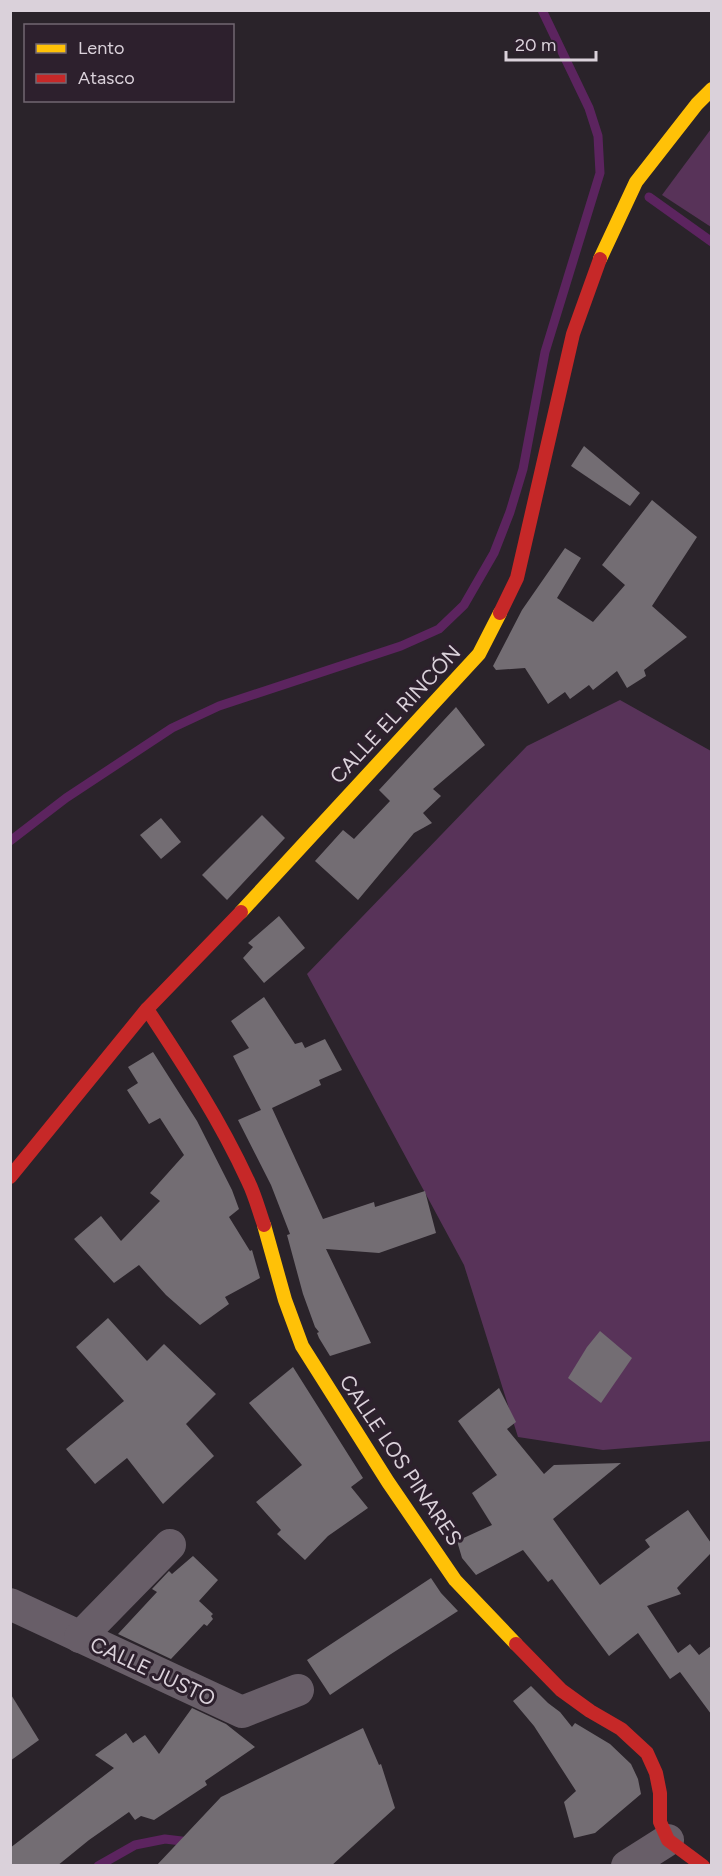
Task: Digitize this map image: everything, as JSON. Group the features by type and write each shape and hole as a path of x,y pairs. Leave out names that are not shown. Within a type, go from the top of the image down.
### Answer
{"street":[{"name":"CALLE EL RINCÓN","path":"10,1177 147,1009 268,884 479,654 517,578 573,334 598,263 636,182 711,89"},
{"name":"CALLE LOS PINARES","path":"147,1009 208,1102 249,1183 265,1227 285,1300 302,1346 338,1405 455,1580 561,1690 590,1711 621,1729 647,1753 656,1773 660,1793 660,1822 668,1840"},
{"path":"80,1637 170,1545"},
{"name":"CALLE JUSTO","path":"10,1604 242,1712 298,1690"},
{"path":"627,1866 668,1840 703,1866"}],"shaded area":[{"path":"711,129 711,227 662,195"},
{"path":"620,700 711,751 711,1441 603,1450 518,1437 464,1265 307,974 527,746"}],"building":[{"path":"584,446 640,493 630,506 571,466"},
{"path":"652,500 697,537 652,606 687,637 644,670 646,676 627,688 617,671 593,690 589,685 570,699 565,692 548,704 525,668 496,670 493,666 522,610 565,548 581,558 557,598 593,622 625,585 602,565"},
{"path":"456,707 485,745 433,789 441,796 423,813 432,823 414,833 358,900 315,861 343,830 354,839 390,801 379,790"},
{"path":"262,815 285,838 227,900 202,875"},
{"path":"161,818 181,842 161,859 140,835"},
{"path":"279,916 305,948 264,983 243,958 253,947 248,943"},
{"path":"264,997 295,1044 302,1042 305,1048 325,1039 342,1070 319,1080 321,1085 272,1108 323,1219 374,1202 375,1207 425,1191 436,1233 379,1253 326,1249 371,1343 330,1356 319,1338 317,1333 319,1332 303,1294 287,1235 290,1234 271,1185 238,1120 261,1110 233,1056 249,1048 231,1021"},
{"path":"153,1052 197,1121 232,1190 239,1209 229,1217 250,1251 252,1250 260,1278 225,1297 229,1304 200,1325 166,1295 139,1265 114,1283 74,1239 101,1216 121,1241 160,1201 150,1193 184,1155 160,1118 149,1124 127,1090 138,1083 128,1067"},
{"path":"108,1318 147,1361 164,1344 216,1394 186,1424 214,1456 163,1504 127,1458 95,1484 66,1449 124,1401 76,1347"},
{"path":"600,1331 632,1358 601,1403 568,1378"},
{"path":"293,1367 363,1478 351,1487 368,1508 328,1536 305,1560 277,1534 281,1530 256,1502 302,1465 249,1403"},
{"path":"499,1388 516,1422 507,1429 544,1474 554,1465 621,1463 553,1519 600,1585 650,1547 645,1540 688,1510 711,1543 711,1553 677,1588 681,1594 647,1606 678,1653 690,1644 699,1655 711,1646 711,1714 680,1672 670,1679 638,1633 609,1656 552,1579 548,1582 523,1550 476,1575 462,1558 457,1541 492,1525 472,1493 497,1475 458,1421"},
{"path":"193,1556 218,1580 199,1601 213,1614 211,1616 213,1619 207,1626 204,1624 171,1659 118,1634 157,1592 152,1589 169,1571 172,1574"},
{"path":"431,1578 458,1611 330,1695 307,1660"},
{"path":"531,1686 560,1712 572,1727 575,1723 610,1744 631,1764 638,1779 641,1794 595,1833 574,1838 564,1802 576,1791 534,1726 513,1701"},
{"path":"10,1693 39,1740 10,1761"},
{"path":"192,1708 226,1724 255,1747 205,1781 207,1785 154,1820 141,1816 135,1820 129,1812 57,1866 10,1866 10,1848 114,1768 95,1755 126,1733 133,1743 145,1735 159,1754"},
{"path":"363,1728 379,1765 381,1764 395,1808 331,1866 156,1866 221,1797"}],"waterway":[{"path":"10,841 66,798 172,728 219,706 401,646 439,629 464,605 494,553 510,512 523,469 545,352 600,173 598,136 589,108 542,10"},
{"path":"649,197 712,242"},
{"path":"98,1866 135,1845 165,1839 190,1842"}],"traffic: slow":[{"path":"600,259 636,182 697,104 712,89"},
{"path":"241,912 479,654 500,613"},
{"path":"264,1225 285,1300 302,1346 388,1482 455,1580 516,1644"}],"traffic: jam":[{"path":"500,613 517,578 573,334 600,259"},
{"path":"10,1177 147,1009 241,912"},
{"path":"147,1009 226,1136 250,1186 264,1225"},
{"path":"516,1644 561,1690 590,1711 621,1729 647,1753 656,1773 660,1793 660,1822 668,1840 703,1866"}]}
